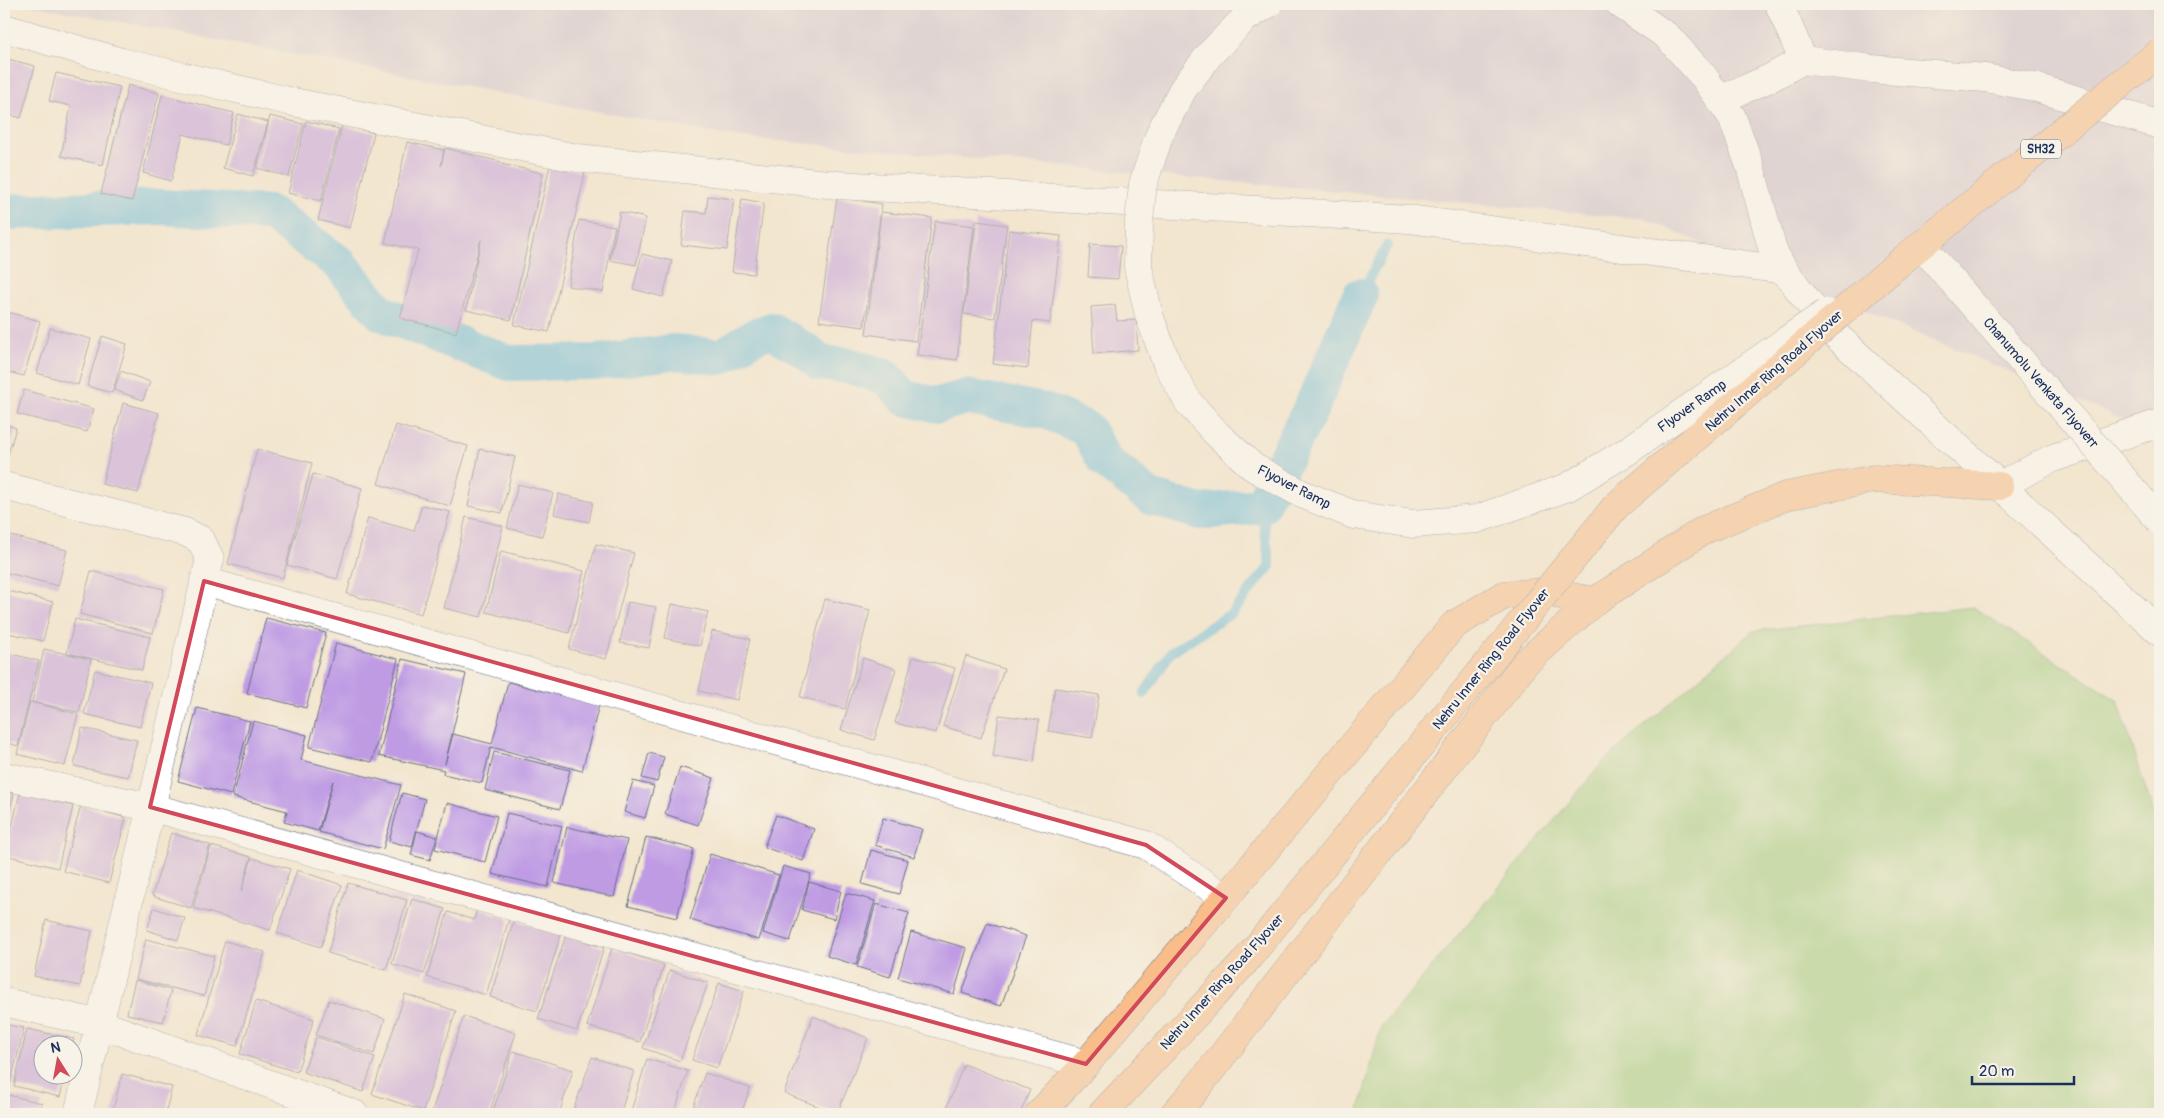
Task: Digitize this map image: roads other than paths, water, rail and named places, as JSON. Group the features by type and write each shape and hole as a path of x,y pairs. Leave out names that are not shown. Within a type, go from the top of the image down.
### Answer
{"main road":[{"name":"SH32","path":"1914,252 2160,52"},
{"name":"Nehru Inner Ring Road Flyover","path":"1102,1114 1242,964 1616,506 1914,252"},
{"path":"1174,1114 1198,1087 1526,662 1595,601 1704,530 1786,496 1874,479 1999,486"},
{"path":"1039,1114 1086,1064 1454,625 1504,595 1543,592 1595,601"}],"street":[{"name":"Flyover Ramp","path":"1268,4 1245,18 1210,54 1183,89 1160,133 1143,184 1139,222 1138,267 1149,315 1167,364 1189,403 1217,434 1253,467 1302,494 1354,516 1413,524 1477,519 1568,487 1626,452 1914,252"},
{"path":"1620,4 1667,36 1704,77 1732,117 1750,166 1773,251 1784,270 1829,330 2160,632"},
{"path":"1780,4 1803,60"},
{"path":"4,28 121,62 288,101 577,158 838,185 1409,219 1784,270"},
{"path":"1720,100 1770,78 1803,60 1871,69 1985,78 2034,87 2160,126"},
{"name":"Chanumolu Venkata Flyoverr","path":"1914,252 2160,521"},
{"path":"1999,486 2052,458 2160,424"},
{"path":"4,486 185,532 201,540 210,559 78,1114"},
{"path":"204,581 1146,845 1226,898"},
{"path":"4,776 150,807 1086,1064"},
{"path":"4,1002 100,1024 354,1114"},
{"path":"1193,1114 1198,1087"}],"waterway":[{"path":"4,212 158,207 270,213 338,262 381,313 509,363 597,362 673,352 721,357 753,337 771,330 806,351 820,363 851,366 886,377 905,398 938,405 966,397 1046,411 1087,429 1105,461 1150,497 1200,512 1261,506 1312,406 1360,296"},
{"path":"1360,296 1387,245"},
{"path":"1144,694 1171,652 1232,613 1270,566 1261,506"}]}
